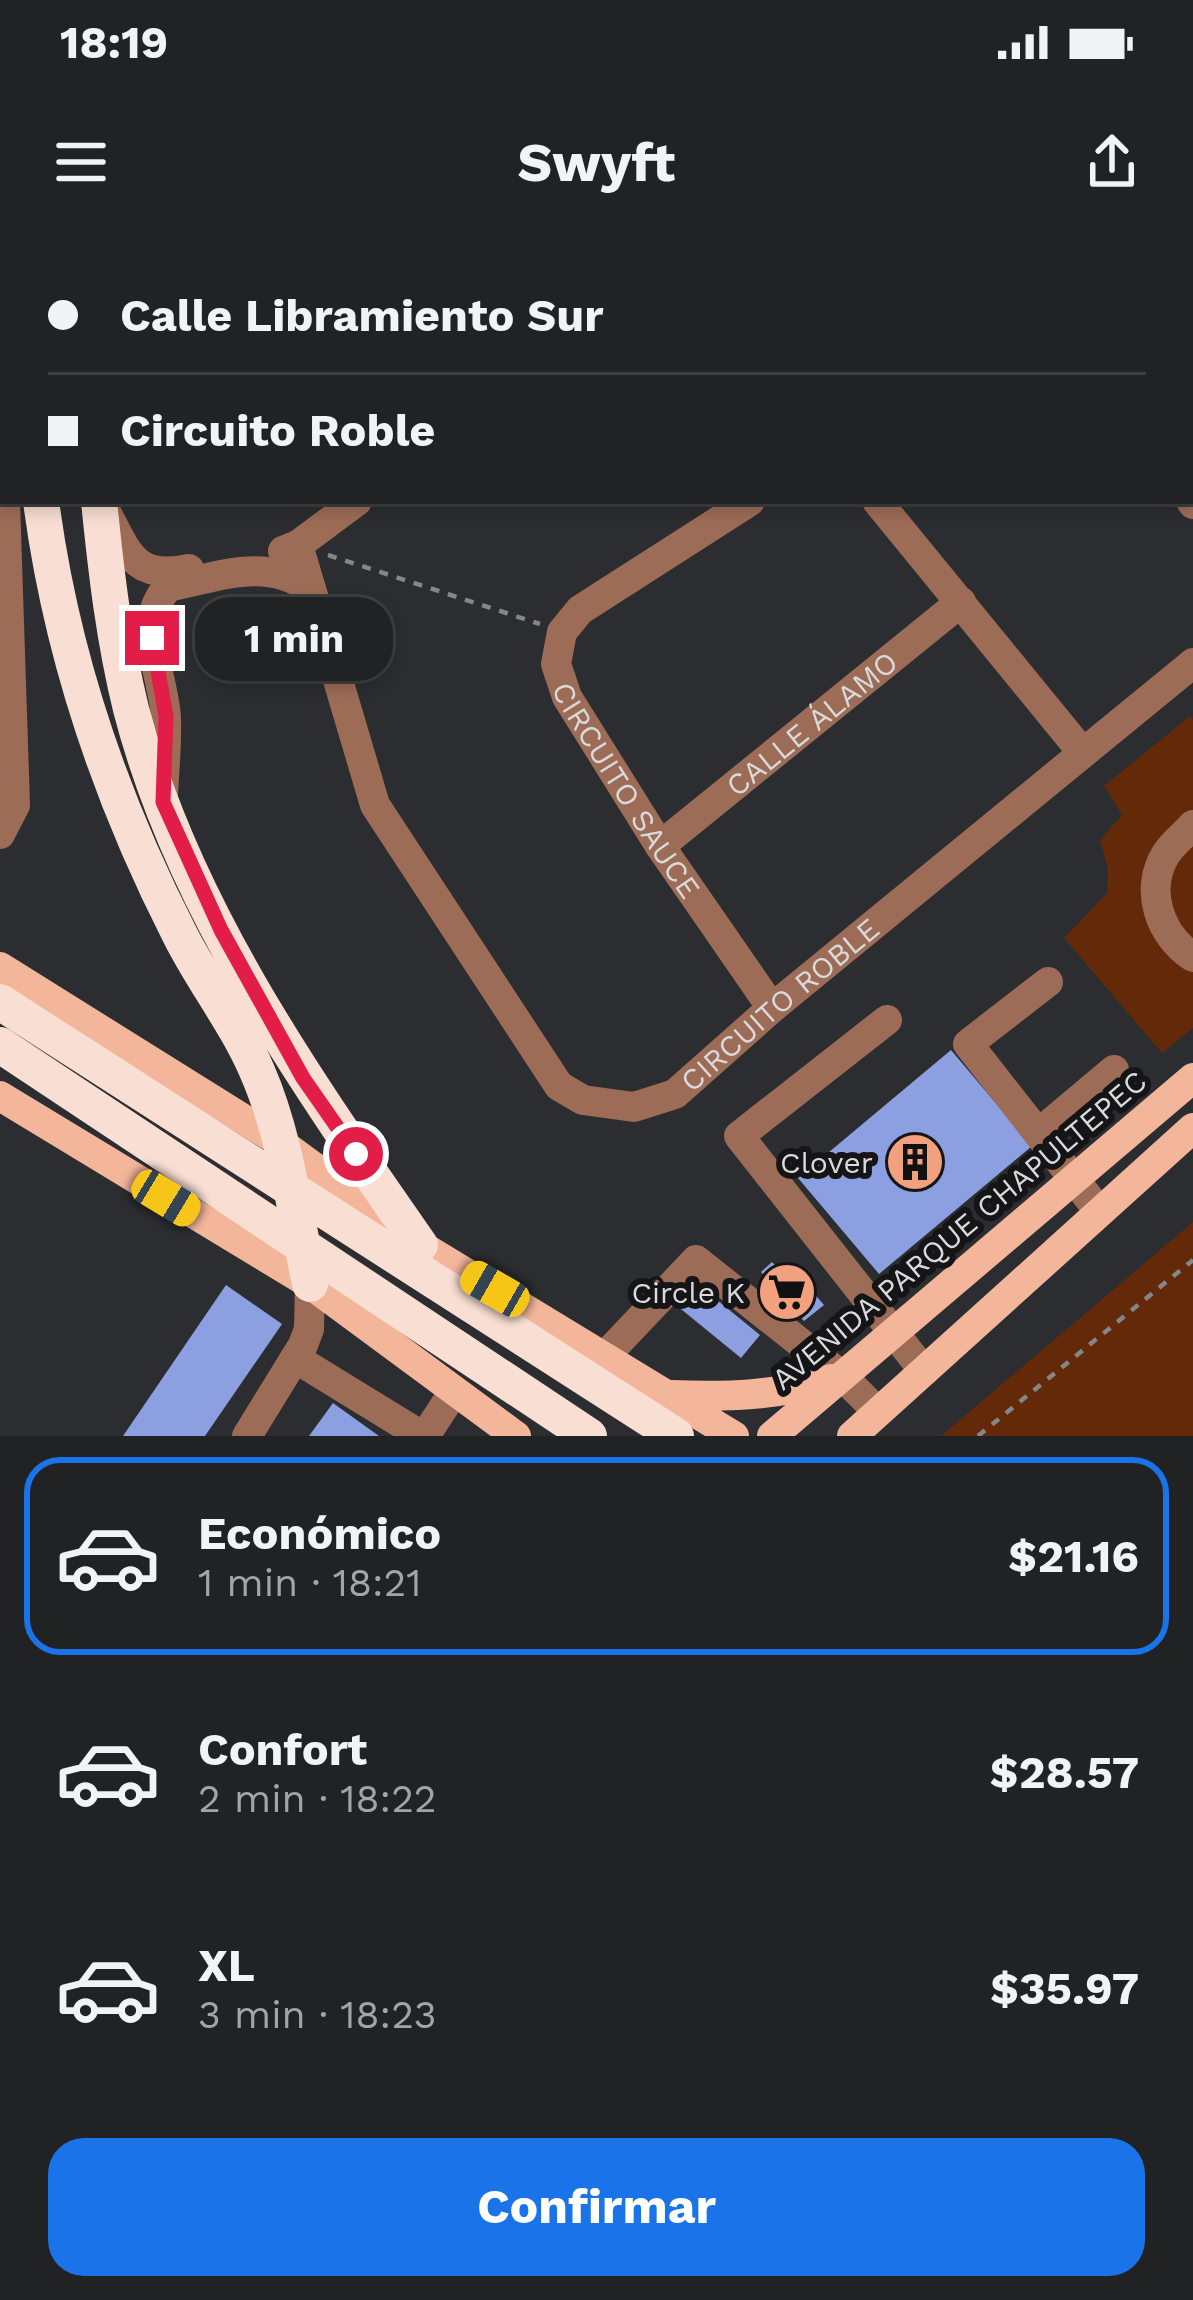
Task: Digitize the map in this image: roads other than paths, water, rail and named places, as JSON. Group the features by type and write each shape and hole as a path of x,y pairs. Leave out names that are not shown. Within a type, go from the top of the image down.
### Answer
{"highway":[{"path":"42,504 63,632 122,816 186,947 256,1069 280,1142 310,1284"},
{"path":"99,504 118,649 132,712 163,802 221,930 303,1078 421,1245"},
{"path":"0,1002 678,1436"},
{"path":"0,1045 589,1436"}],"main road":[{"path":"0,967 280,1142 421,1245 734,1436"},
{"name":"AVENIDA PARQUE CHAPULTEPEC","path":"772,1436 1193,1078"},
{"path":"0,1096 310,1284 516,1436"},
{"path":"852,1436 1193,1128"},
{"path":"606,1355 663,1404 678,1436"},
{"path":"669,1395 734,1398 790,1391 842,1376"}],"street":[{"path":"0,834 15,806 5,504"},
{"path":"101,504 130,557 168,580 256,569 281,571 311,589"},
{"path":"163,802 166,716 151,622 168,580 278,553 353,504"},
{"name":"CIRCUITO SAUCE","path":"745,504 580,610 562,632 556,664 567,697 660,846 772,1008"},
{"path":"881,504 1083,753"},
{"name":"CIRCUITO ROBLE","path":"298,544 375,805 559,1086 583,1100 634,1107 675,1094 772,1008 1193,663"},
{"name":"CALLE ÁLAMO","path":"660,846 961,602"},
{"path":"1193,824 1166,854 1154,886 1160,919 1181,950 1193,957"},
{"path":"1048,982 968,1044 1100,1211"},
{"path":"887,1019 739,1136 924,1371"},
{"path":"1040,1132 1114,1070"},
{"path":"606,1355 696,1260 842,1376 878,1411"},
{"path":"248,1436 309,1329 310,1284"},
{"path":"295,1358 424,1436 453,1393"}],"place":[{"name":"Clover","path":"915,1162"},
{"name":"Circle K","path":"787,1292"}]}
